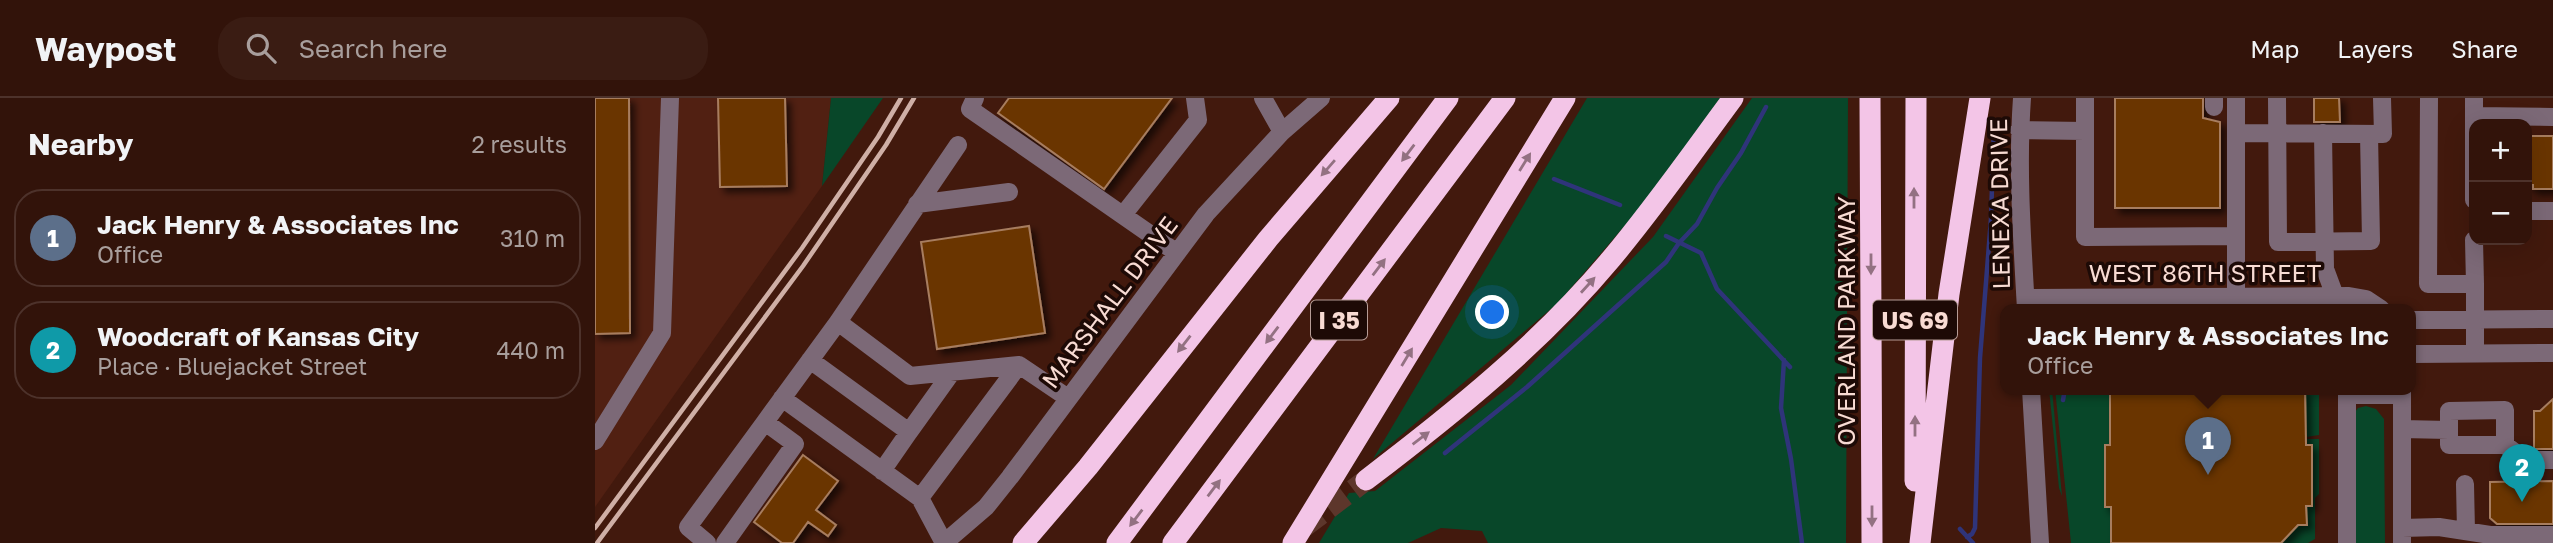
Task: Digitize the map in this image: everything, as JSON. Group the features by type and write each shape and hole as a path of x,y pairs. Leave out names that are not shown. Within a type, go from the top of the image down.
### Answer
{"highway":[{"path":"1023,543 1089,467 1268,239 1389,98"},
{"name":"I 35","path":"1117,543 1448,98"},
{"name":"I 35","path":"1173,543 1505,98"},
{"path":"1293,543 1565,98"},
{"path":"1366,480 1479,391 1565,310 1611,260 1733,98"},
{"name":"OVERLAND PARKWAY","path":"1870,98 1872,543"},
{"name":"US 69","path":"1916,98 1918,543"},
{"path":"1918,543 1949,294 1980,98"}],"street":[{"path":"595,441 662,333 670,98"},
{"path":"975,98 970,109 1177,253"},
{"path":"1123,215 1198,120 1195,98"},
{"path":"1263,98 1282,132"},
{"name":"MARSHALL DRIVE","path":"944,543 986,507 1206,214 1282,132 1321,98"},
{"name":"LENEXA DRIVE","path":"2022,98 2019,130 2020,211 2026,303"},
{"path":"2085,98 2085,237 2236,236"},
{"path":"2236,98 2236,298"},
{"path":"2277,98 2278,242 2371,241 2369,134"},
{"path":"2236,133 2383,134 2382,98"},
{"path":"2429,98 2428,284 2475,284"},
{"path":"2474,98 2474,182"},
{"path":"2474,116 2553,117"},
{"path":"2019,130 2085,131"},
{"path":"2323,133 2325,269 2335,296"},
{"path":"707,543 688,527 838,322 958,145"},
{"path":"917,204 1009,192"},
{"path":"2532,211 2553,211"},
{"path":"2475,245 2475,352"},
{"name":"WEST 86TH STREET","path":"2026,303 2196,303 2236,298 2335,296 2365,299 2373,304"},
{"path":"2416,320 2553,319"},
{"path":"838,322 910,376 1019,365 1068,398"},
{"path":"2416,354 2553,353"},
{"path":"810,360 909,432"},
{"path":"920,499 1019,365"},
{"path":"882,471 952,372"},
{"path":"2031,395 2040,543"},
{"path":"2347,395 2347,543"},
{"path":"2402,395 2402,535 2439,527 2490,535 2553,535"},
{"path":"782,398 920,499 944,543"},
{"path":"2505,445 2505,410 2449,411 2449,445 2505,445 2525,460 2553,460"},
{"path":"734,538 813,420"},
{"path":"765,422 795,444"},
{"path":"2402,429 2449,430"},
{"path":"2465,484 2466,531"}],"shaded area":[{"path":"595,98 831,98 822,186 595,507"}],"green space":[{"path":"831,98 883,98 822,186"},
{"path":"1587,98 1720,98 1659,186 1558,303 1373,459"},
{"path":"1752,98 1848,98 1846,543 1488,543 1482,531 1441,528 1408,543 1319,543 1349,493 1375,491 1511,385 1653,237"},
{"path":"2050,395 2053,395 2062,496"},
{"path":"2056,395 2110,395 2110,445 2105,446 2105,506 2111,507 2114,543 2071,543"},
{"path":"2305,395 2319,395 2319,435 2306,437"},
{"path":"2366,406 2376,409 2384,419 2385,543 2356,543 2355,412"},
{"path":"2306,439 2319,439 2319,494 2315,498 2315,539 2308,543 2281,543 2292,525 2307,525"}],"building":[{"path":"595,98 629,98 630,333 595,334"},
{"path":"718,98 785,98 787,186 720,187"},
{"path":"1009,98 1172,98 1104,189 998,113"},
{"path":"2115,98 2203,98 2203,118 2220,122 2220,208 2115,208"},
{"path":"2314,98 2339,98 2340,122 2314,122"},
{"path":"2532,136 2553,136 2553,189 2533,189"},
{"path":"1029,226 1045,333 937,349 921,242"},
{"path":"2110,395 2305,395 2306,445 2312,445 2312,506 2306,506 2307,525 2298,525 2281,543 2111,543 2111,507 2105,507 2105,445 2110,445"},
{"path":"2553,399 2553,449 2534,449 2534,411 2540,411"},
{"path":"803,455 838,481 816,510 836,525 828,536 808,522 793,543 782,543 754,522"},
{"path":"2553,481 2553,524 2497,524 2490,518 2490,482"}],"waterway":[{"path":"1445,453 1527,387 1666,262 1697,224 1766,107"},
{"path":"1967,537 1975,528 1980,358 1991,219 1994,125"},
{"path":"1554,179 1620,205"},
{"path":"1666,236 1701,253 1717,289 1790,367"},
{"path":"1784,360 1781,408 1802,543"},
{"path":"2063,400 2064,395"},
{"path":"1960,529 1973,543"}],"tunnel":[{"path":"1304,527 1366,480"}],"railway":[{"path":"595,528 802,248 878,137 901,98"},
{"path":"597,543 803,266 886,145 914,98"}],"place":[{"name":"Jack Henry & Associates Inc","path":"2208,475"},
{"name":"Woodcraft of Kansas City","path":"2522,502"}]}
